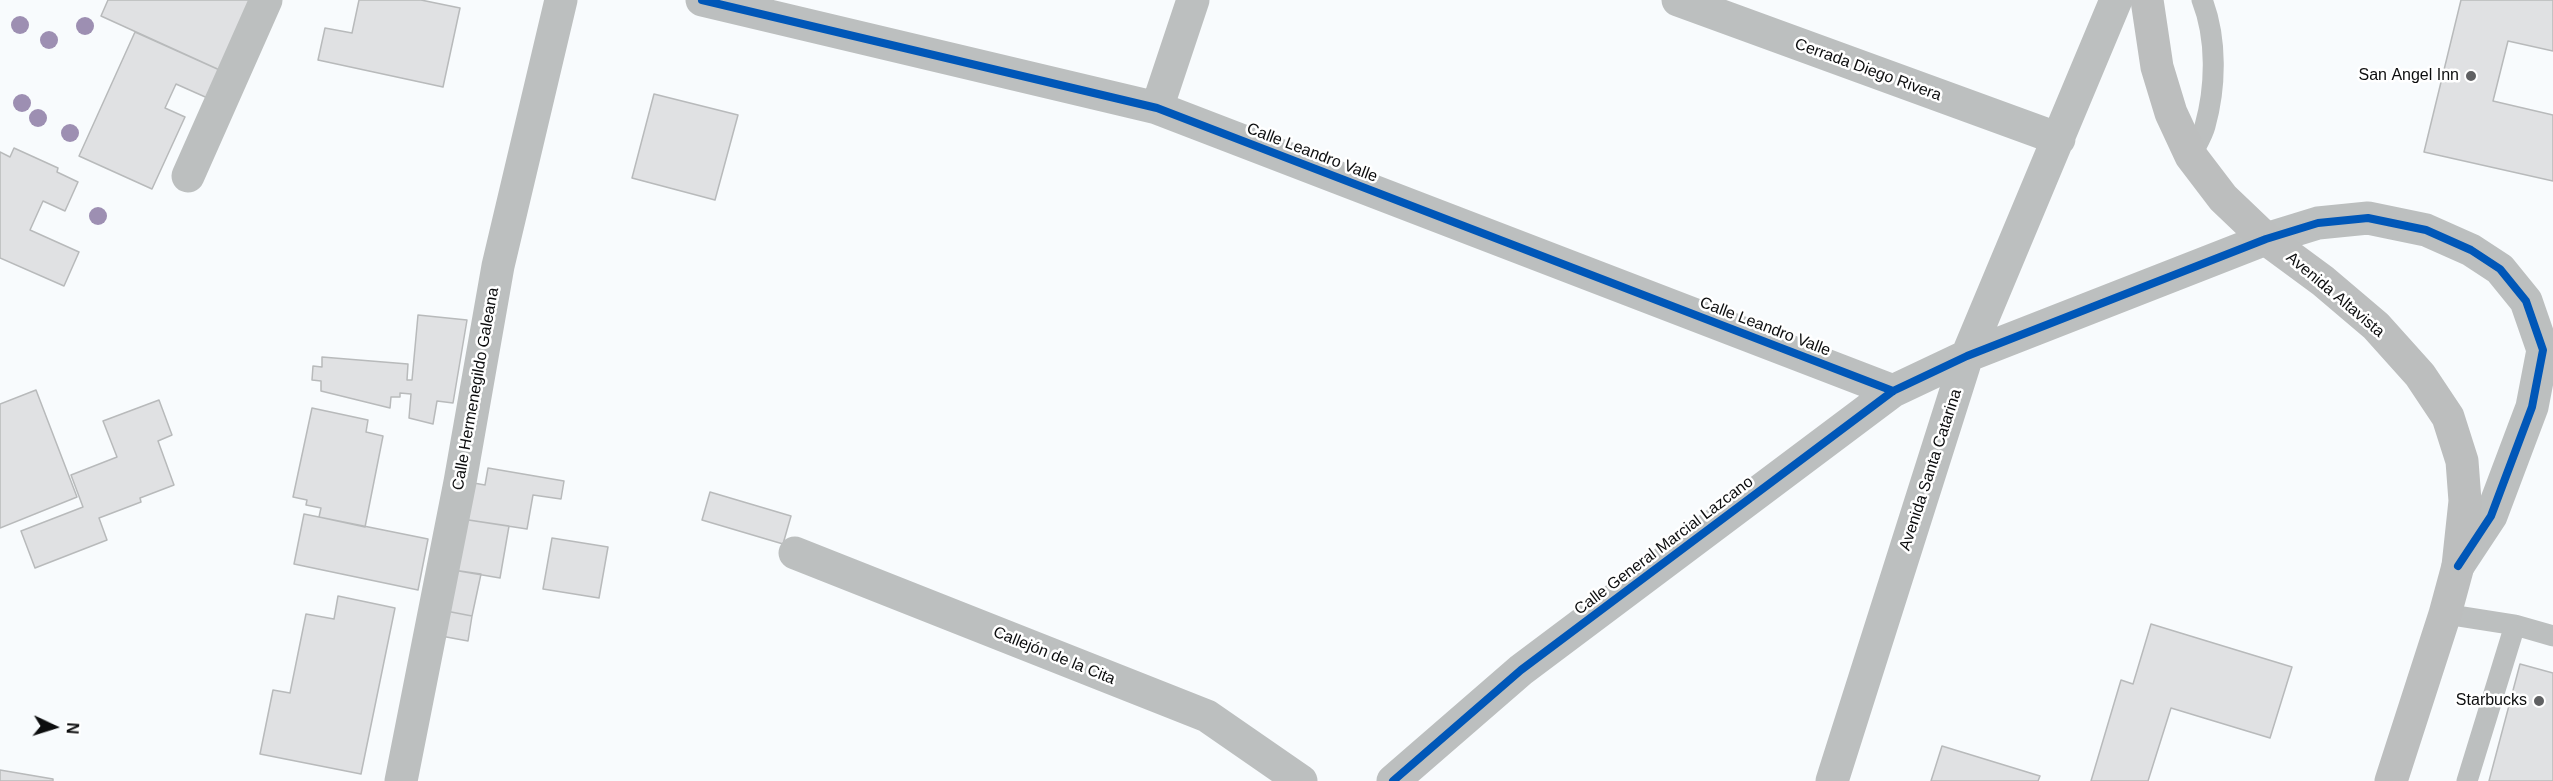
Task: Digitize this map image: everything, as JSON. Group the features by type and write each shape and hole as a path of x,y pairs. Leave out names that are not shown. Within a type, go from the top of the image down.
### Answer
{"main road":[{"name":"Avenida Altavista","path":"2147,0 2157,67 2171,113 2191,156 2223,198 2266,239 2324,281 2376,326 2420,375 2448,417 2462,461 2465,501 2458,566 2445,614 2391,781"}],"street":[{"path":"188,176 267,0"},
{"name":"Calle Hermenegildo Galeana","path":"402,781 460,482 498,266 561,0"},
{"name":"Calle Leandro Valle","path":"702,0 1157,108 1893,391"},
{"path":"1157,108 1193,0"},
{"name":"Cerrada Diego Rivera","path":"1678,0 2059,139"},
{"name":"Avenida Santa Catarina","path":"1832,781 1967,356 2116,0"},
{"path":"1967,356 2266,239 2319,223 2368,218 2426,230 2471,250 2500,269 2526,301 2548,351 2532,407 2491,516 2458,566"},
{"name":"Calle General Marcial Lazcano","path":"1392,781 1521,670 1893,391 1967,356"},
{"name":"Callejón de la Cita","path":"795,553 1207,716 1301,781"}],"lane":[{"path":"2191,156 2205,127 2214,65 2211,37 2202,0"},
{"path":"2445,614 2515,625 2553,636"},
{"path":"2467,781 2515,625"}],"building":[{"path":"108,0 256,0 224,72 101,16"},
{"path":"359,0 421,0 460,8 443,87 318,60 325,28 352,33"},
{"name":"San Angel Inn","path":"2461,0 2553,0 2553,51 2508,41 2493,101 2553,115 2553,181 2424,152"},
{"path":"135,32 224,72 212,100 176,84 165,108 185,117 152,189 79,156"},
{"path":"654,94 738,115 715,200 632,178"},
{"path":"14,148 58,168 57,172 78,182 65,211 43,201 30,230 79,252 64,286 0,258 0,152 10,157"},
{"path":"418,315 467,320 453,403 437,401 433,424 409,418 411,394 400,393 400,397 391,397 390,408 321,391 321,381 312,380 313,366 322,367 322,357 408,364 407,380 412,380"},
{"path":"36,390 77,497 0,528 0,404"},
{"path":"159,400 172,435 158,441 174,485 140,498 141,502 99,518 107,540 35,568 21,531 83,507 71,475 117,457 103,421"},
{"path":"312,408 368,420 366,432 383,436 365,527 319,517 321,508 306,505 307,500 293,497"},
{"path":"488,468 564,481 561,499 533,495 527,529 462,519 468,482 485,485"},
{"path":"710,492 791,516 783,544 702,520"},
{"path":"304,514 428,539 418,590 294,564"},
{"path":"462,519 509,526 500,578 453,570"},
{"path":"552,538 608,547 599,598 543,589"},
{"path":"453,570 481,574 472,616 446,611"},
{"path":"338,596 395,608 361,774 260,754 273,690 290,693 306,614 334,619"},
{"path":"446,611 472,616 468,641 441,636"},
{"path":"2151,624 2292,667 2270,738 2171,708 2148,781 2091,781 2121,680 2133,684"},
{"path":"2520,664 2553,673 2553,781 2489,781"},
{"path":"1942,746 2040,776 2038,781 1931,781"},
{"path":"0,770 53,779 53,781 0,781"}],"cycle path":[{"path":"702,0 1157,108 1893,391"},
{"path":"1393,781 1521,670 1893,391 1967,356 2266,239 2318,223 2368,218 2426,230 2471,250 2500,269 2526,301 2543,350 2532,407 2491,516 2458,566"}],"place":[{"name":"San Angel Inn","path":"2471,76"},
{"name":"Starbucks","path":"2539,701"}]}
